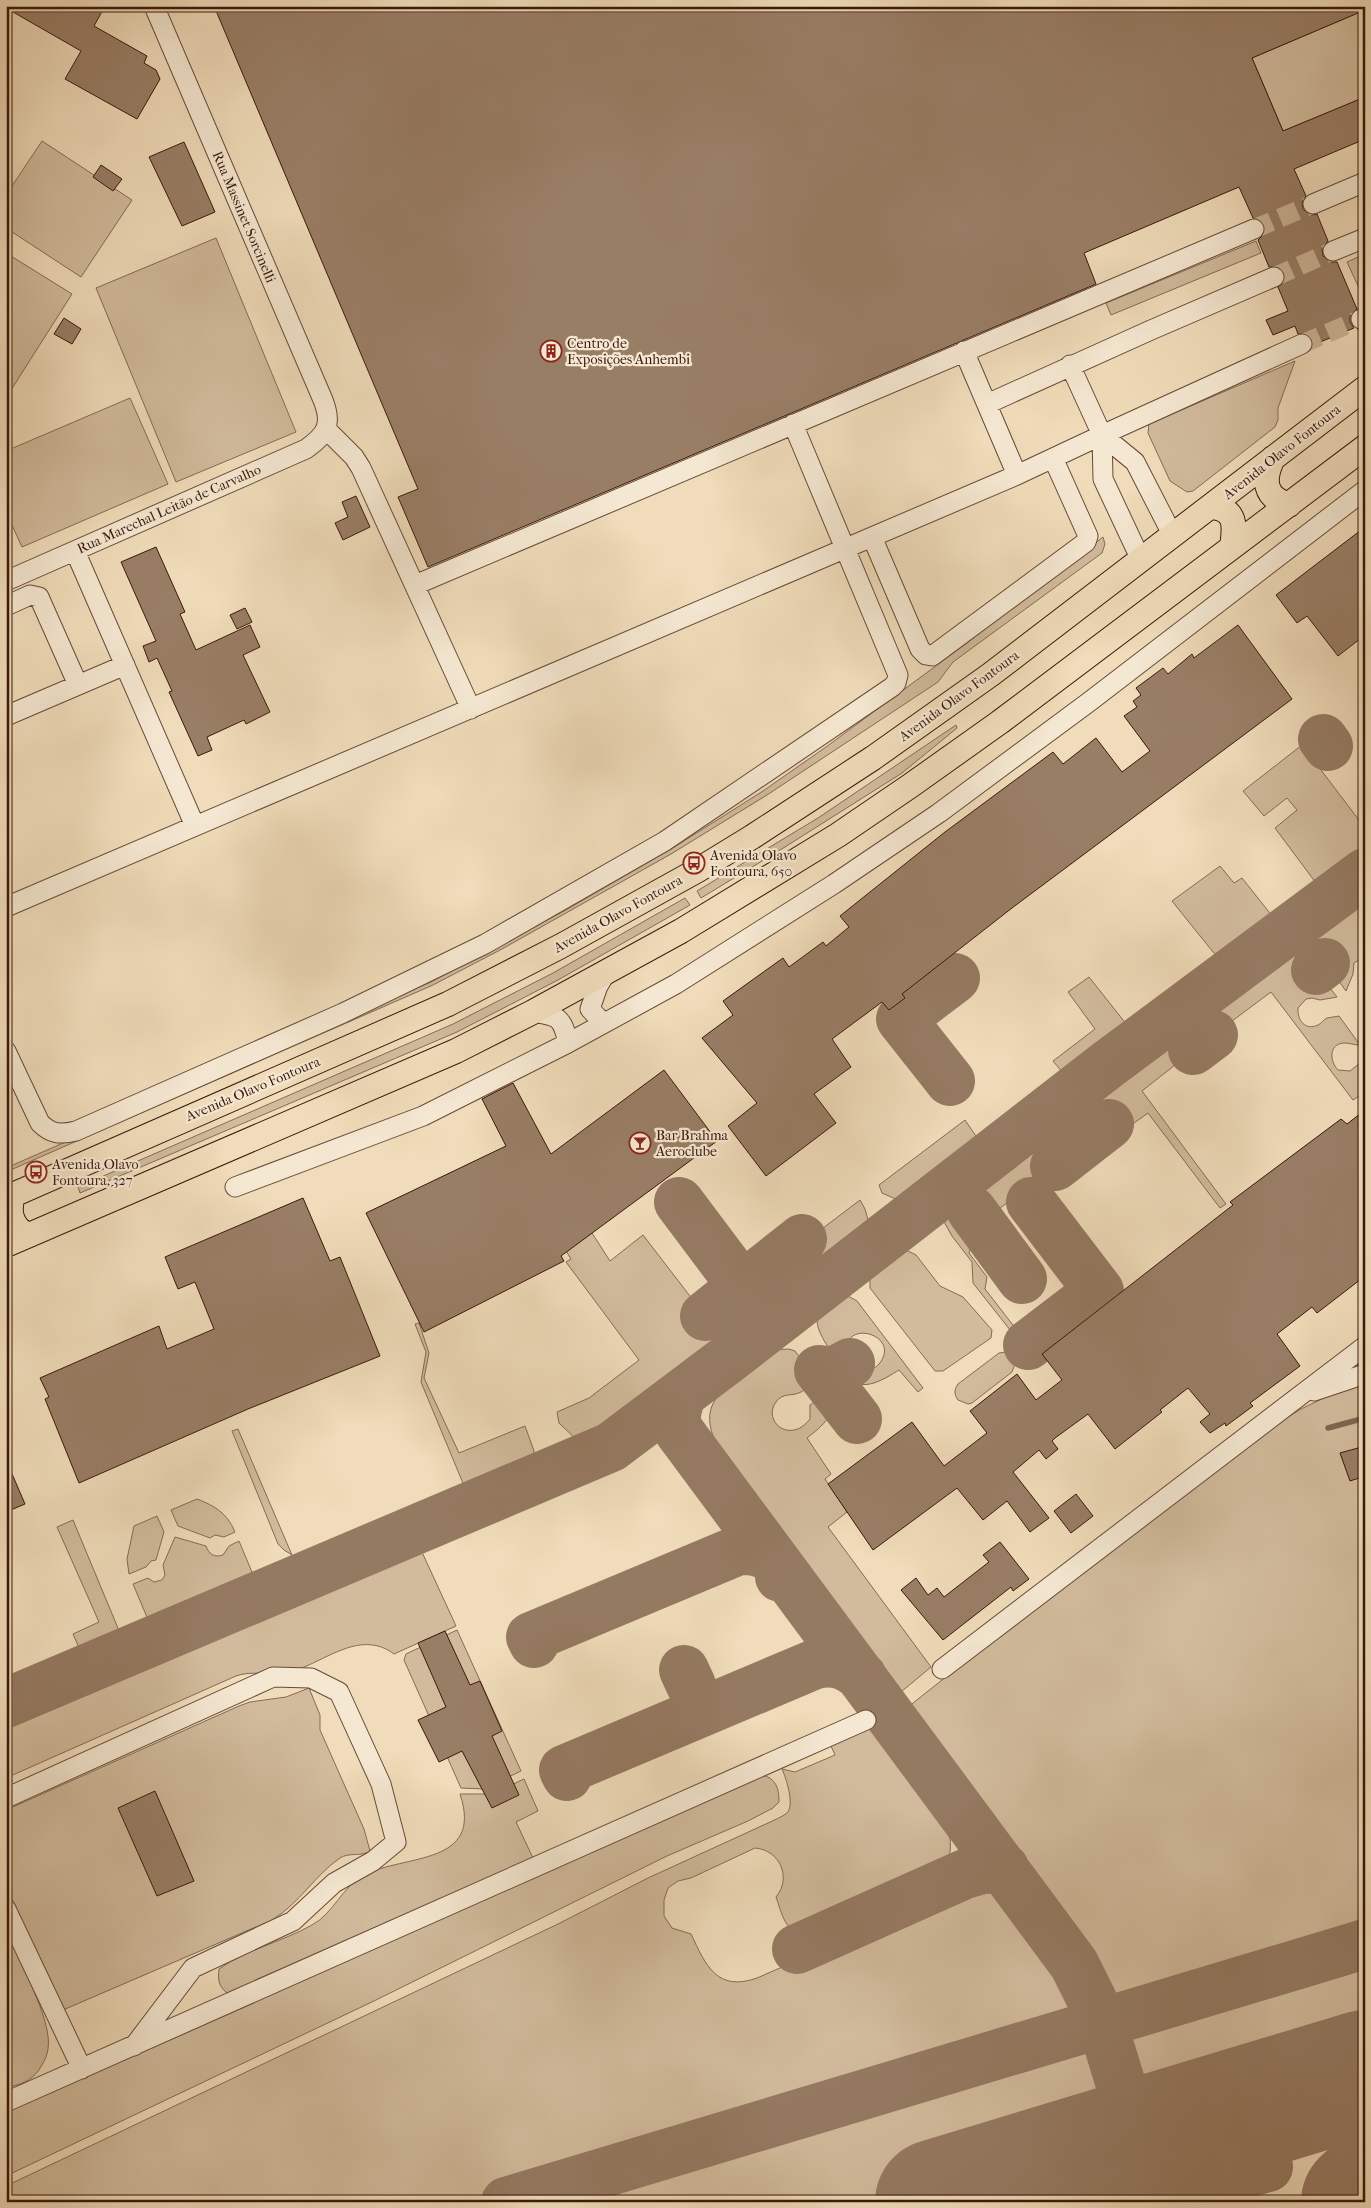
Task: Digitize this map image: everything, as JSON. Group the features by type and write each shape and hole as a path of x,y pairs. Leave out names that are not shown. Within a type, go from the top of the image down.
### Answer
{"main road":[{"name":"Avenida Olavo Fontoura","path":"10,1196 448,1004 561,946 698,870 752,837 881,752 990,676 1365,388"},
{"path":"17,1240 456,1051 533,1012 749,889 838,835 1008,716 1365,447"},
{"path":"1274,458 1268,470 1266,485 1279,501 1289,504"},
{"path":"1211,507 1226,510 1230,514 1233,522 1232,547"},
{"path":"10,1196 13,1222 20,1231 17,1240"}],"street":[{"name":"Rua Massinet Sorcinelli","path":"154,6 323,400 329,417 326,429"},
{"path":"1313,204 1365,182"},
{"path":"415,585 1254,229"},
{"path":"1332,251 1365,238"},
{"path":"987,404 1070,365 1274,277"},
{"path":"6,907 1017,476 1302,344"},
{"path":"964,351 1017,476"},
{"path":"1070,365 1102,435 1103,479 1141,560"},
{"path":"6,1051 40,1123 56,1134 76,1132 343,1013 485,944 665,841 847,719 896,683 898,675 793,424"},
{"name":"Rua Marechal Leitão de Carvalho","path":"6,581 306,449 320,440 326,429"},
{"path":"326,429 354,457 362,468 471,708"},
{"path":"1102,435 1136,462 1173,536"},
{"path":"872,537 920,649 926,655 932,656 1086,542 1088,536 1053,458"},
{"path":"235,1187 423,1116 676,984 834,884 939,813 1089,702 1365,490"},
{"path":"75,550 195,826"},
{"path":"6,606 30,595 39,597 78,685"},
{"path":"6,716 125,665"},
{"path":"602,1022 590,1009 598,986 607,971"},
{"path":"533,1012 556,1016 564,1024 568,1042"},
{"path":"942,1669 1365,1346"},
{"path":"1299,1397 1365,1374"},
{"path":"6,1798 273,1677 311,1678 339,1692 381,1784 396,1842 373,1861 334,1883 293,1921 193,1968 133,2047"},
{"path":"6,2102 866,1720"},
{"path":"6,1909 82,2069"}],"shaded area":[{"path":"1365,10 1365,97 1283,131 1252,58"},
{"path":"42,141 132,200 81,277 6,228 6,195"},
{"path":"216,238 296,432 176,482 96,288"},
{"path":"1256,241 1261,253 1111,315 1106,303"},
{"path":"6,253 72,294 6,398"},
{"path":"1365,254 1365,301 1347,262"},
{"path":"1295,361 1278,408 1278,420 1275,427 1193,491 1187,492 1170,481 1148,433 1149,424"},
{"path":"130,398 168,484 22,547 6,512 6,451"},
{"path":"1103,537 1105,544 1102,553 953,662 938,682 767,795 671,854 502,949 433,985 6,1172 6,1168 431,982 564,911 668,851 763,791 826,747 967,643"},
{"path":"956,725 957,728 902,773 701,898 697,891 818,818"},
{"path":"1302,745 1365,828 1365,853 1319,887 1275,828 1297,810 1287,798 1264,816 1243,791"},
{"path":"1220,866 1234,883 1242,878 1272,918 1271,923 1231,955 1221,958 1213,952 1172,901"},
{"path":"1365,890 1365,956 1354,963 1353,974 1346,991 1309,940 1312,931"},
{"path":"685,898 690,905 558,980 457,1032 80,1193 78,1187 453,1024 553,973"},
{"path":"1295,947 1299,948 1337,997 1320,1000 1306,999 1298,1008 1300,1020 1309,1027 1319,1024 1327,1018 1339,1016 1360,1045 1339,1044 1335,1047 1332,1054 1333,1063 1338,1070 1350,1071 1360,1063 1365,1062 1365,1092 1353,1100 1271,992 1224,1027 1213,1027 1208,1020 1209,1011 1285,951"},
{"path":"1089,977 1127,1025 1063,1073 1053,1061 1095,1029 1068,992"},
{"path":"1173,1039 1185,1044 1189,1054 1142,1091 1226,1204 1220,1208 1148,1113 1130,1126 1118,1129 1108,1123 1099,1109 1103,1093"},
{"path":"965,1120 978,1139 898,1200 882,1193 879,1185"},
{"path":"1031,1150 1042,1153 1052,1160 1057,1177 1055,1183 1023,1207 1015,1197 992,1214 984,1201 983,1186"},
{"path":"860,1200 869,1223 822,1260 806,1241"},
{"path":"945,1215 962,1224 966,1229 971,1240 969,1253 987,1277 985,1289 1037,1356 1033,1359 973,1283 972,1262 952,1236 943,1220"},
{"path":"592,1233 610,1261 643,1235 723,1339 611,1425 578,1441 559,1423 557,1412 589,1398 639,1360 566,1262 571,1259 566,1251"},
{"path":"902,1248 916,1255 940,1286 963,1297 992,1330 991,1338 943,1371 935,1371 870,1288 870,1273"},
{"path":"841,1295 857,1301 923,1388 918,1392 899,1370 880,1381 866,1385 854,1380 850,1374 857,1369 869,1370 879,1364 884,1354 883,1345 878,1338 870,1334 861,1333 852,1336 847,1344 846,1356 837,1359 822,1338 817,1318 821,1310"},
{"path":"419,1323 429,1353 424,1378 459,1453 525,1426 534,1451 534,1459 465,1488 421,1382 426,1352 415,1324"},
{"path":"789,1349 795,1351 816,1379 801,1392 782,1397 776,1402 773,1409 775,1423 787,1430 802,1427 810,1419 810,1405 828,1392 832,1406 831,1413 823,1424 807,1438 831,1474 825,1479 847,1512 828,1527 931,1667 901,1692 720,1452 713,1437 710,1414 717,1396 765,1355 775,1350"},
{"path":"1006,1352 1015,1364 1012,1372 972,1403 968,1404 958,1400 955,1392 958,1384 999,1353"},
{"path":"1365,1378 1365,1934 1144,2000 1126,2001 1108,1990 1070,1927 908,1707 1048,1596 1275,1425 1301,1409"},
{"path":"238,1429 292,1555 278,1544 232,1431"},
{"path":"197,1499 220,1511 232,1525 235,1532 224,1537 215,1535 210,1538 178,1526 171,1510"},
{"path":"157,1516 164,1532 156,1560 151,1561 146,1567 129,1574 127,1559 134,1526"},
{"path":"73,1520 120,1633 80,1650 73,1634 99,1622 57,1527"},
{"path":"175,1537 206,1546 214,1556 223,1555 229,1546 239,1541 254,1577 149,1622 133,1584 148,1578 154,1582 162,1580 165,1575 163,1565"},
{"path":"421,1550 456,1626 394,1654 380,1647 367,1645 353,1646 286,1673 248,1673 236,1676 6,1778 6,1724"},
{"path":"457,1630 521,1771 484,1789 461,1788 404,1660 406,1654"},
{"path":"309,1688 320,1715 320,1730 364,1829 370,1851 340,1858 323,1872 291,1906 272,1920 63,2010 6,1886 6,1810 239,1706 250,1702 286,1697"},
{"path":"875,1725 947,1825 950,1848 949,1859 944,1870 806,1933 799,1933 785,1922 776,1897 781,1890 783,1882 781,1866 771,1854 755,1848 691,1878 678,1881 668,1888 664,1900 664,1916 672,1928 691,1934 708,1966 722,1979 732,1982 743,1981 757,1978 966,1886 986,1883 993,1885 1064,1983 1072,1997 1072,2011 1057,2026 472,2202 6,2202 6,2186 558,1924 648,1878 783,1816 789,1809 790,1798 782,1769 795,1772 835,1755 831,1746"},
{"path":"763,1775 771,1779 777,1788 779,1802 773,1808 748,1821 667,1856 376,2000 6,2176 6,2112"},
{"path":"524,1779 538,1811 516,1822 533,1858 227,1993 222,1988 219,1979 219,1969 241,1956 312,1925 326,1914 356,1880 364,1875 381,1868 436,1854 451,1846 461,1834 464,1817 460,1794 492,1794"},
{"path":"6,1930 40,2006 48,2037 48,2049 47,2055 36,2074 24,2082 6,2087"},
{"path":"1365,1955 1365,2073 1196,2124 1182,2125 1170,2123 1158,2117 1149,2107 1134,2062 1132,2050 1134,2030 1140,2022"},
{"path":"1071,2045 1086,2051 1096,2063 1108,2110 1105,2132 1079,2157 931,2202 536,2202 1028,2055"}],"building":[{"path":"6,6 105,6 94,26 147,56 144,63 156,70 160,79 137,119 65,79 81,51 6,8"},
{"name":"Centro de Exposições Anhembi","path":"214,6 1365,6 1365,10 1252,58 1283,131 1365,97 1365,139 1294,169 1306,196 1302,202 1303,209 1311,215 1317,214 1328,241 1322,249 1323,256 1331,262 1337,262 1357,309 1350,316 1350,322 1354,328 1313,345 1309,335 1298,334 1295,326 1273,335 1266,320 1288,311 1278,287 1283,283 1284,273 1280,268 1269,267 1258,240 1263,235 1264,225 1260,220 1253,218 1239,187 1084,253 1096,284 428,567 398,497 418,489"},
{"path":"184,142 215,212 182,226 149,157"},
{"path":"101,165 122,179 113,191 93,177"},
{"path":"64,318 81,329 72,344 54,334"},
{"path":"356,496 370,527 343,540 335,523 348,517 342,502"},
{"path":"1365,527 1365,635 1338,656 1307,616 1297,623 1276,595"},
{"path":"156,547 185,612 180,614 196,650 250,625 260,647 243,655 270,712 246,724 244,720 207,737 212,750 198,756 169,692 172,691 157,658 149,662 143,646 156,641 121,562"},
{"path":"245,608 252,622 237,629 230,615"},
{"path":"1238,625 1292,699 1012,908 902,994 905,998 889,1010 882,1002 832,1039 851,1067 814,1094 836,1123 766,1176 728,1126 757,1103 702,1038 733,1015 723,1001 783,958 789,967 823,942 826,946 849,927 840,916 945,832 1053,752 1063,764 1096,738 1122,772 1150,751 1124,716 1137,707 1133,701 1141,695 1136,688 1163,668 1168,674 1192,654 1194,658"},
{"path":"664,1070 717,1141 561,1256 564,1261 424,1332 366,1213 506,1146 482,1099 513,1083 551,1154"},
{"path":"1365,1110 1365,1276 1317,1313 1312,1307 1277,1334 1300,1366 1250,1403 1253,1406 1226,1426 1225,1423 1210,1433 1200,1422 1210,1414 1188,1388 1160,1410 1162,1412 1115,1449 1088,1414 1052,1441 1058,1449 1046,1459 1039,1450 1013,1472 1049,1518 1030,1532 1007,1501 983,1520 957,1488 873,1550 828,1484 912,1422 944,1466 987,1433 970,1411 1017,1374 1036,1400 1062,1380 1042,1354 1233,1205 1230,1202 1341,1119 1347,1124"},
{"path":"303,1198 330,1261 340,1257 380,1356 248,1409 79,1483 45,1399 49,1397 40,1378 159,1326 167,1349 214,1329 195,1282 178,1289 165,1257"},
{"path":"1365,1446 1365,1476 1350,1481 1340,1453"},
{"path":"6,1460 25,1504 6,1512"},
{"path":"1076,1494 1093,1516 1071,1533 1054,1511"},
{"path":"1000,1542 1029,1579 1013,1591 1011,1587 943,1640 901,1590 916,1578 928,1595 937,1588 944,1597 989,1562 983,1555"},
{"path":"445,1631 470,1685 480,1681 502,1731 492,1736 519,1795 492,1808 462,1751 439,1762 418,1720 446,1707 418,1643"},
{"path":"155,1791 194,1881 157,1896 118,1808"}],"waterway":[{"path":"1328,1428 1365,1418"}],"taxiway":[{"path":"1323,739 1328,746"},
{"path":"6,1703 611,1447 728,1359 1107,1065 1365,873"},
{"path":"1316,970 1325,963"},
{"path":"950,1081 901,1019 955,978"},
{"path":"1193,1050 1213,1035"},
{"path":"1055,1166 1109,1124"},
{"path":"679,1202 742,1286"},
{"path":"1028,1345 1099,1291 1031,1202"},
{"path":"972,1211 1022,1279"},
{"path":"705,1316 802,1239"},
{"path":"850,1363 833,1372 819,1370 857,1419"},
{"path":"681,1395 676,1417 679,1431 1074,1964 1100,2016 1142,2154 1139,2178 1135,2188 1123,2202"},
{"path":"534,1643 531,1637 739,1550 760,1552 766,1555 776,1563 780,1577"},
{"path":"567,1776 564,1770 813,1665 820,1663 839,1664 851,1669 862,1677"},
{"path":"684,1670 691,1685"},
{"path":"797,1949 965,1874 983,1869 1004,1868"},
{"path":"506,2202 1365,1944"},
{"path":"1142,2154 1155,2169 1169,2178 1184,2183 1216,2181 1268,2167"}],"runway":[{"path":"938,2202 1365,2073"}],"tunnel":[{"path":"1254,229 1313,204"},
{"path":"1274,277 1333,251"},
{"path":"1302,344 1361,319"}],"place":[{"name":"Centro de Exposições Anhembi","path":"551,351"},
{"name":"Avenida Olavo Fontoura, 650","path":"694,863"},
{"name":"Bar Brahma Aeroclube","path":"640,1143"},
{"name":"Avenida Olavo Fontoura, 327","path":"36,1172"}]}
